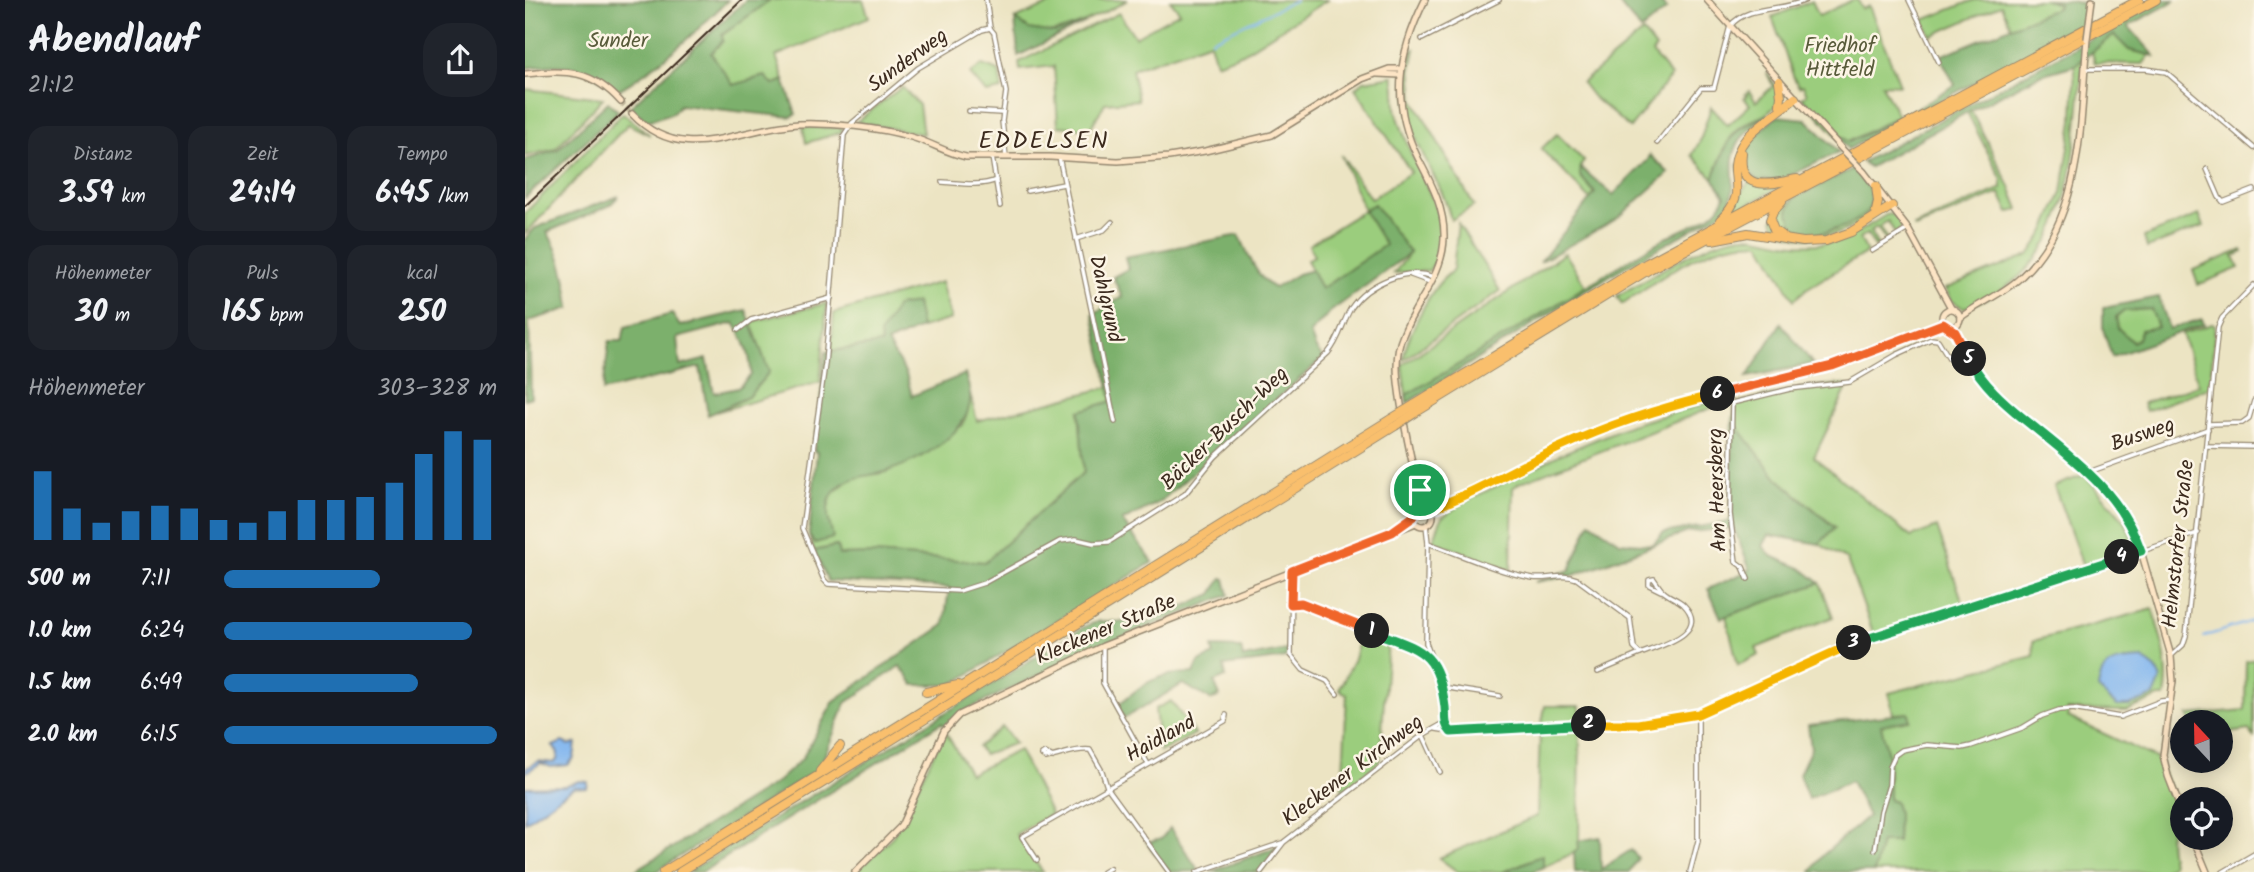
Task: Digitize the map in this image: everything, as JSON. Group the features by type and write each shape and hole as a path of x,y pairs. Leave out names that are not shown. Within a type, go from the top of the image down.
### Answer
{"highway":[{"path":"1416,408 1606,286 2139,0"},
{"path":"663,872 974,678 1623,284 2155,0"},
{"path":"1778,109 1781,96 1779,81"},
{"path":"1710,229 1735,202 1738,187 1736,161 1740,148 1778,109 1794,97"},
{"path":"1747,140 1742,162 1745,172 1752,180 1768,185 1806,178"},
{"path":"1867,221 1878,202 1876,186"},
{"path":"1788,239 1774,230 1771,216 1775,209 1796,191"},
{"path":"1699,243 1743,233 1812,242 1833,239 1851,232 1891,204"},
{"path":"1875,211 1891,204"},
{"path":"680,872 1236,526 1393,422"},
{"path":"1221,541 1236,526"},
{"path":"1075,626 1100,617"},
{"path":"926,692 958,685 974,678"},
{"path":"807,782 822,769 840,746"}],"street":[{"path":"986,0 1006,92 1002,114 1006,157"},
{"path":"1425,0 1408,36 1401,72 1401,104 1406,129 1438,200 1443,218 1443,251 1434,280 1407,326 1397,360 1400,397 1420,490 1425,507 1433,516"},
{"path":"1422,38 1499,0"},
{"path":"1707,0 1891,204 1908,229 1947,310 1958,318 1964,347"},
{"path":"1767,0 1769,9"},
{"path":"1657,143 1701,88 1714,88 1730,26 1736,19 1752,11 1789,7 1806,0"},
{"path":"1909,0 1939,62"},
{"path":"1951,327 1958,318 2011,285 2030,268 2047,246 2060,221 2073,174 2092,0"},
{"name":"Sunderweg","path":"848,127 928,61 990,28"},
{"path":"632,114 657,135 686,143 785,125 821,124 904,135 955,155 1118,161 1148,159 1253,141 1280,131 1351,85 1392,68 1401,72"},
{"path":"2085,69 2145,69 2166,72 2254,148"},
{"path":"525,74 555,71 579,74 601,84 621,102"},
{"path":"969,111 1002,114"},
{"name":"Bäcker-Busch-Weg","path":"848,127 844,135 825,364 802,528 828,584 959,591 984,583 1060,541 1076,539 1093,543 1109,542 1191,488 1215,457 1328,353 1358,300 1393,277 1409,274 1434,280"},
{"path":"992,157 1000,206"},
{"name":"Dahlgrund","path":"1059,158 1115,422"},
{"path":"2207,169 2223,202 2254,190"},
{"path":"942,182 979,183 996,180"},
{"path":"1027,191 1063,184"},
{"path":"1076,239 1104,230 1112,222"},
{"path":"1872,251 1908,229"},
{"name":"Helmstorfer Straße","path":"2172,787 2163,755 2173,681 2171,656 2183,645 2186,636 2219,323 2254,285"},
{"path":"738,330 761,316 831,298"},
{"path":"1451,502 1415,511 1415,520 1426,525 1451,502 1563,446 1625,421 1662,408 1832,366 1923,331 1942,321 1947,310"},
{"path":"1942,321 1951,327 1981,378 2002,401 2089,472 2120,508 2141,551 2171,656"},
{"name":"Am Heersberg","path":"1748,579 1743,567 1736,562 1730,514 1732,403 1790,389 1850,382 1896,355 1931,339 1938,340 1949,358 1967,354"},
{"name":"Busweg","path":"2089,472 2208,427 2242,423 2249,418 2254,401"},
{"path":"2206,446 2254,447"},
{"name":"Kleckener Straße","path":"855,872 897,832 909,814 944,731 954,719 966,711 1103,646 1392,532 1415,520"},
{"name":"Kleckener Kirchweg","path":"1261,872 1284,842 1423,735 1444,722 1442,687 1426,643 1426,525"},
{"path":"1436,729 1456,733 1577,724 1638,724 1698,714 1843,647 2198,533"},
{"path":"1428,543 1514,574 1537,579 1575,578 1630,618 1635,648 1640,654"},
{"path":"1292,571 1291,655 1303,670 1327,681 1337,694"},
{"path":"1598,672 1683,635 1691,623 1689,611 1661,591"},
{"path":"1291,604 1301,603 1414,648 1430,657"},
{"path":"1103,646 1103,683 1148,764"},
{"path":"1442,687 1500,696"},
{"path":"1875,850 1881,810 1889,785 1889,766 1895,755 1902,750 1927,745 1962,748 1971,746 2022,728 2059,710 2073,709 2120,717 2161,701 2171,700"},
{"path":"1691,872 1698,841 1698,714"},
{"name":"Haidland","path":"1037,860 1022,837 1225,722 1226,715"},
{"path":"1444,722 1450,731"},
{"path":"1423,735 1440,772"},
{"name":"Haidland","path":"1053,757 1090,750 1102,771 1107,788"},
{"path":"1107,788 1169,872"},
{"path":"1197,872 1284,842"},
{"path":"2198,850 2207,872"},
{"path":"2223,872 2254,854"},
{"path":"1103,872 1110,868"}],"green space":[{"name":"Sunder","path":"525,0 728,0 675,49 617,91 594,75 574,67 525,68"},
{"path":"746,0 770,0 722,35 723,41 711,53 733,85 765,76 773,85 784,80 796,114 791,117 680,105 673,113 647,121 630,107"},
{"path":"770,0 863,0 869,17 776,56 784,80 773,85 765,76 733,85 711,53 722,41 721,36"},
{"path":"1060,0 1128,0 1079,24 1052,32 1029,29 1015,19"},
{"path":"1170,0 1327,0 1243,53 1216,63 1210,42 1132,69 1138,100 1105,103 1090,129 1058,126 1054,66 1020,70 1019,62 1119,13 1135,37 1180,12"},
{"path":"1616,0 1659,0 1667,9 1641,30"},
{"name":"Friedhof Hittfeld","path":"1852,0 1858,0 1862,9 1869,6 1900,85 1882,84 1898,116 1848,142 1831,130 1802,97 1807,94 1803,85 1799,87 1794,78 1772,17 1812,1 1819,16"},
{"path":"1974,0 2045,0 2059,4 2057,8 2011,27 2001,5 1931,36 1923,20"},
{"path":"2045,0 2073,1 2086,6 2083,26 1848,149 1831,130 1849,142 1915,109 1955,85 1940,56 2057,8 2059,4"},
{"path":"2163,0 2176,0 2128,26 2155,56 2129,50 2114,35 2075,65 2040,75 1870,167 1862,162"},
{"path":"1015,19 1029,29 1055,33 1086,22 1018,56"},
{"path":"1643,32 1656,48 1652,53 1671,76 1630,128 1593,97 1582,83"},
{"path":"2114,35 2129,50 2150,55 2143,64 2095,63 2092,52"},
{"path":"1415,49 1411,68 1414,100 1474,206 1451,220 1444,198 1415,136 1409,115 1408,71 1412,50"},
{"path":"2083,59 2071,172 2062,207 2049,239 2029,267 2001,291 1963,308 1952,301 1945,289 2029,255 2044,233 2062,193 2073,121 2075,65"},
{"path":"982,65 999,71 1002,90 986,93 970,74"},
{"path":"1767,73 1778,89 1778,103 1764,115 1736,130 1724,150 1713,178 1692,155 1700,141 1711,107 1728,125 1750,105 1744,98 1747,95 1745,94 1749,91 1756,102 1773,86"},
{"path":"1393,76 1399,120 1439,221 1441,238 1438,254 1429,271 1394,273 1410,253 1374,204 1364,211 1386,245 1321,289 1307,260 1314,256 1309,245 1364,210 1341,155 1371,199 1411,172 1355,88 1364,81"},
{"path":"902,87 919,105 923,134 856,122"},
{"path":"525,89 603,98 555,149 525,156"},
{"name":"Sunder","path":"608,102 618,111 525,198 525,160 557,150"},
{"path":"1971,110 2019,209 2009,213 2000,193 1915,228 1914,226 2002,188 2002,180 1967,112"},
{"path":"623,113 650,135 628,124 525,234 525,213"},
{"path":"1768,115 1739,141 1734,155 1732,196 1721,213 1614,273 1407,403 1406,395 1662,240 1714,212 1725,196 1713,178 1731,138 1744,126"},
{"path":"1777,116 1806,119 1839,152 1781,180 1757,180 1748,170 1745,153 1754,137"},
{"path":"803,127 842,128 842,132 806,143"},
{"path":"1557,134 1584,161 1580,167 1595,193 1590,199 1541,149"},
{"path":"1650,155 1669,173 1618,218 1540,262 1595,193 1580,176 1580,167 1613,195"},
{"path":"1737,163 1747,177 1784,185 1729,214 1749,182 1738,170"},
{"path":"1852,169 1870,192 1871,201 1861,217 1827,232 1795,234 1788,210 1794,198"},
{"path":"1870,194 1872,200 1868,214 1855,225 1837,233 1798,237 1782,231 1773,220 1779,208 1794,198 1788,210 1799,235 1825,233 1848,221"},
{"path":"619,196 609,206 547,232 563,268 570,308 529,321 531,397 525,399 525,239 535,228"},
{"path":"1374,204 1410,253 1330,312 1310,333 1323,358 1160,502 1122,521 1153,562 951,685 914,685 900,666 846,703 819,769 655,872 633,872 776,783 802,759 834,701 944,625 949,588 828,581 814,551 837,546 839,555 874,554 985,562 1084,472 1079,411 1112,401 1093,314 1122,297 1113,277 1128,269 1125,257 1239,235 1263,279 1275,288 1298,274 1312,270 1321,289 1385,245 1364,210"},
{"path":"1891,214 1902,226 1896,235 1888,221 1880,226 1888,240 1886,241 1877,227 1870,231 1878,246 1875,247 1867,234 1860,238 1867,252 1806,289 1794,300 1761,243 1742,243 1705,253 1622,304 1617,296 1697,251 1730,238 1749,236 1786,243 1828,243 1850,236"},
{"path":"2199,215 2204,226 2147,248 2144,237"},
{"path":"1458,223 1500,291 1403,360 1408,341 1424,307 1436,287 1453,269"},
{"path":"2242,250 2243,252 2234,256 2239,268 2198,285 2193,270"},
{"path":"1565,253 1586,286 1470,359 1406,395 1402,365"},
{"path":"941,282 951,319 921,328 916,303 881,344 831,351 834,313"},
{"path":"2159,297 2169,329 2202,319 2204,324 2112,357 2103,329 2103,308","holes":["2151,309 2158,327 2141,330 2138,339 2132,342 2118,328 2116,317 2124,311"]},
{"path":"827,303 820,382 716,412 748,397 769,372 751,322"},
{"path":"916,303 921,328 887,343 906,374 912,396 965,374 970,393 969,409 963,422 953,433 928,453 888,471 856,478 841,485 831,497 828,508 833,538 815,543 809,536 817,452 814,451 826,352 881,344 880,334 897,306"},
{"path":"2151,309 2158,327 2132,342 2118,328 2116,318 2124,311"},
{"path":"746,310 769,372 748,397 708,415 700,367 603,391 609,341 622,341 625,327 672,314 680,326","holes":["734,323 749,354 751,375 738,388 714,393 707,359 680,366 677,338"]},
{"path":"1781,323 1813,364 1747,377"},
{"path":"2215,325 2210,387 2146,411 2143,403 2199,385 2182,334"},
{"path":"1844,384 1847,388 1814,457 1911,537 1937,527 1964,606 1874,635 1847,560 1819,544 1835,527 1775,476 1735,424 1732,425 1736,403 1812,386"},
{"path":"1109,387 1112,401 1079,412 1084,472 985,562 874,554 838,555 836,546 814,551 809,536 815,543 830,525 826,514 832,494 851,478 886,472 963,425 971,397 977,421"},
{"path":"1715,401 1724,403 1519,483 1513,488 1511,570 1433,541 1442,517 1470,499 1561,454 1630,425"},
{"path":"1735,423 1775,476 1835,528 1819,544 1769,535 1763,546 1771,556 1801,568 1820,583 1721,618 1708,589 1750,570 1734,528 1688,532 1571,576 1535,582 1570,570 1590,522 1620,542 1652,545 1663,533 1728,522 1732,516 1732,425"},
{"path":"2085,475 2125,521 2136,548 2083,566 2054,486"},
{"path":"1222,578 1225,579 1229,595 1103,645 966,710 947,727 941,723 702,872 688,872 1084,627 1099,621 1147,623 1212,594"},
{"path":"1820,583 1833,617 1756,648 1759,655 1738,665 1726,616"},
{"path":"2153,609 2166,663 2165,697 2127,711 2067,710 2068,717 2158,759 2170,789 2169,845 2172,865 2160,872 1874,872 1881,842 1897,842 1898,814 1895,802 1889,801 1888,755 1880,724 1910,719 1909,713 1893,714 1889,693 2034,656 2033,641","holes":["2124,660 2132,660 2145,698 2129,706 2117,706 2107,694"]},
{"path":"1363,627 1388,642 1380,761 1342,792 1347,694 1339,690 1354,659"},
{"path":"1212,647 1241,648 1243,658 1287,650 1286,658 1224,666 1226,677 1214,682 1220,696 1211,700 1183,684 1124,718 1118,705 1127,697 1152,680 1194,673 1199,662 1214,655"},
{"path":"2254,659 2254,737 2249,730 2233,732 2233,711 2245,710 2246,661"},
{"path":"1171,701 1195,734 1160,752 1155,709"},
{"path":"1545,706 1580,706 1579,848 1543,867 1542,855 1503,872 1458,872 1439,858 1537,816 1540,734"},
{"path":"1909,713 1910,720 1881,725 1888,755 1889,800 1895,802 1898,814 1897,842 1881,842 1874,872 1811,872 1822,856 1868,816 1851,781 1808,799 1799,774 1811,749 1808,725"},
{"path":"1002,727 1015,743 984,755 978,747"},
{"path":"945,731 970,774 1019,750 1051,814 1016,834 1043,872 855,872 893,836"},
{"path":"1170,828 1199,871 1169,872 1147,843 1161,839"},
{"path":"1600,837 1601,869 1631,850 1638,858 1629,872 1575,872 1574,853 1579,848 1578,841"},
{"path":"1277,847 1260,872 1210,872"},
{"path":"1543,855 1543,867 1532,872 1503,872"}],"water":[{"path":"2143,659 2156,669 2161,679 2154,696 2129,706 2117,706 2098,689 2107,667 2118,661"},
{"path":"562,742 569,745 576,743 574,758 568,765 551,767 541,763 525,773 525,769 538,761 553,763 557,760 558,753 553,746"},
{"path":"580,781 588,782 587,788 574,787 525,822 525,787 564,786"}],"waterway":[{"path":"1211,40 1296,0"},
{"path":"2203,637 2254,620"}],"tunnel":[{"path":"621,102 632,114"}],"railway":[{"path":"525,206 742,0"}],"district":[{"name":"EDDELSEN","path":"1044,141"}],"route":[{"path":"1943,324 1955,332 1975,369 1993,392 2099,481 2129,522 2141,551 1843,647 1696,715 1638,724 1577,724 1454,733 1444,722 1442,687 1430,657 1414,648 1301,603 1291,604 1292,571 1392,532 1413,517 1419,507 1420,490 1423,502 1431,509 1451,502 1585,436 1625,421 1662,408 1832,366 1943,324"}]}
